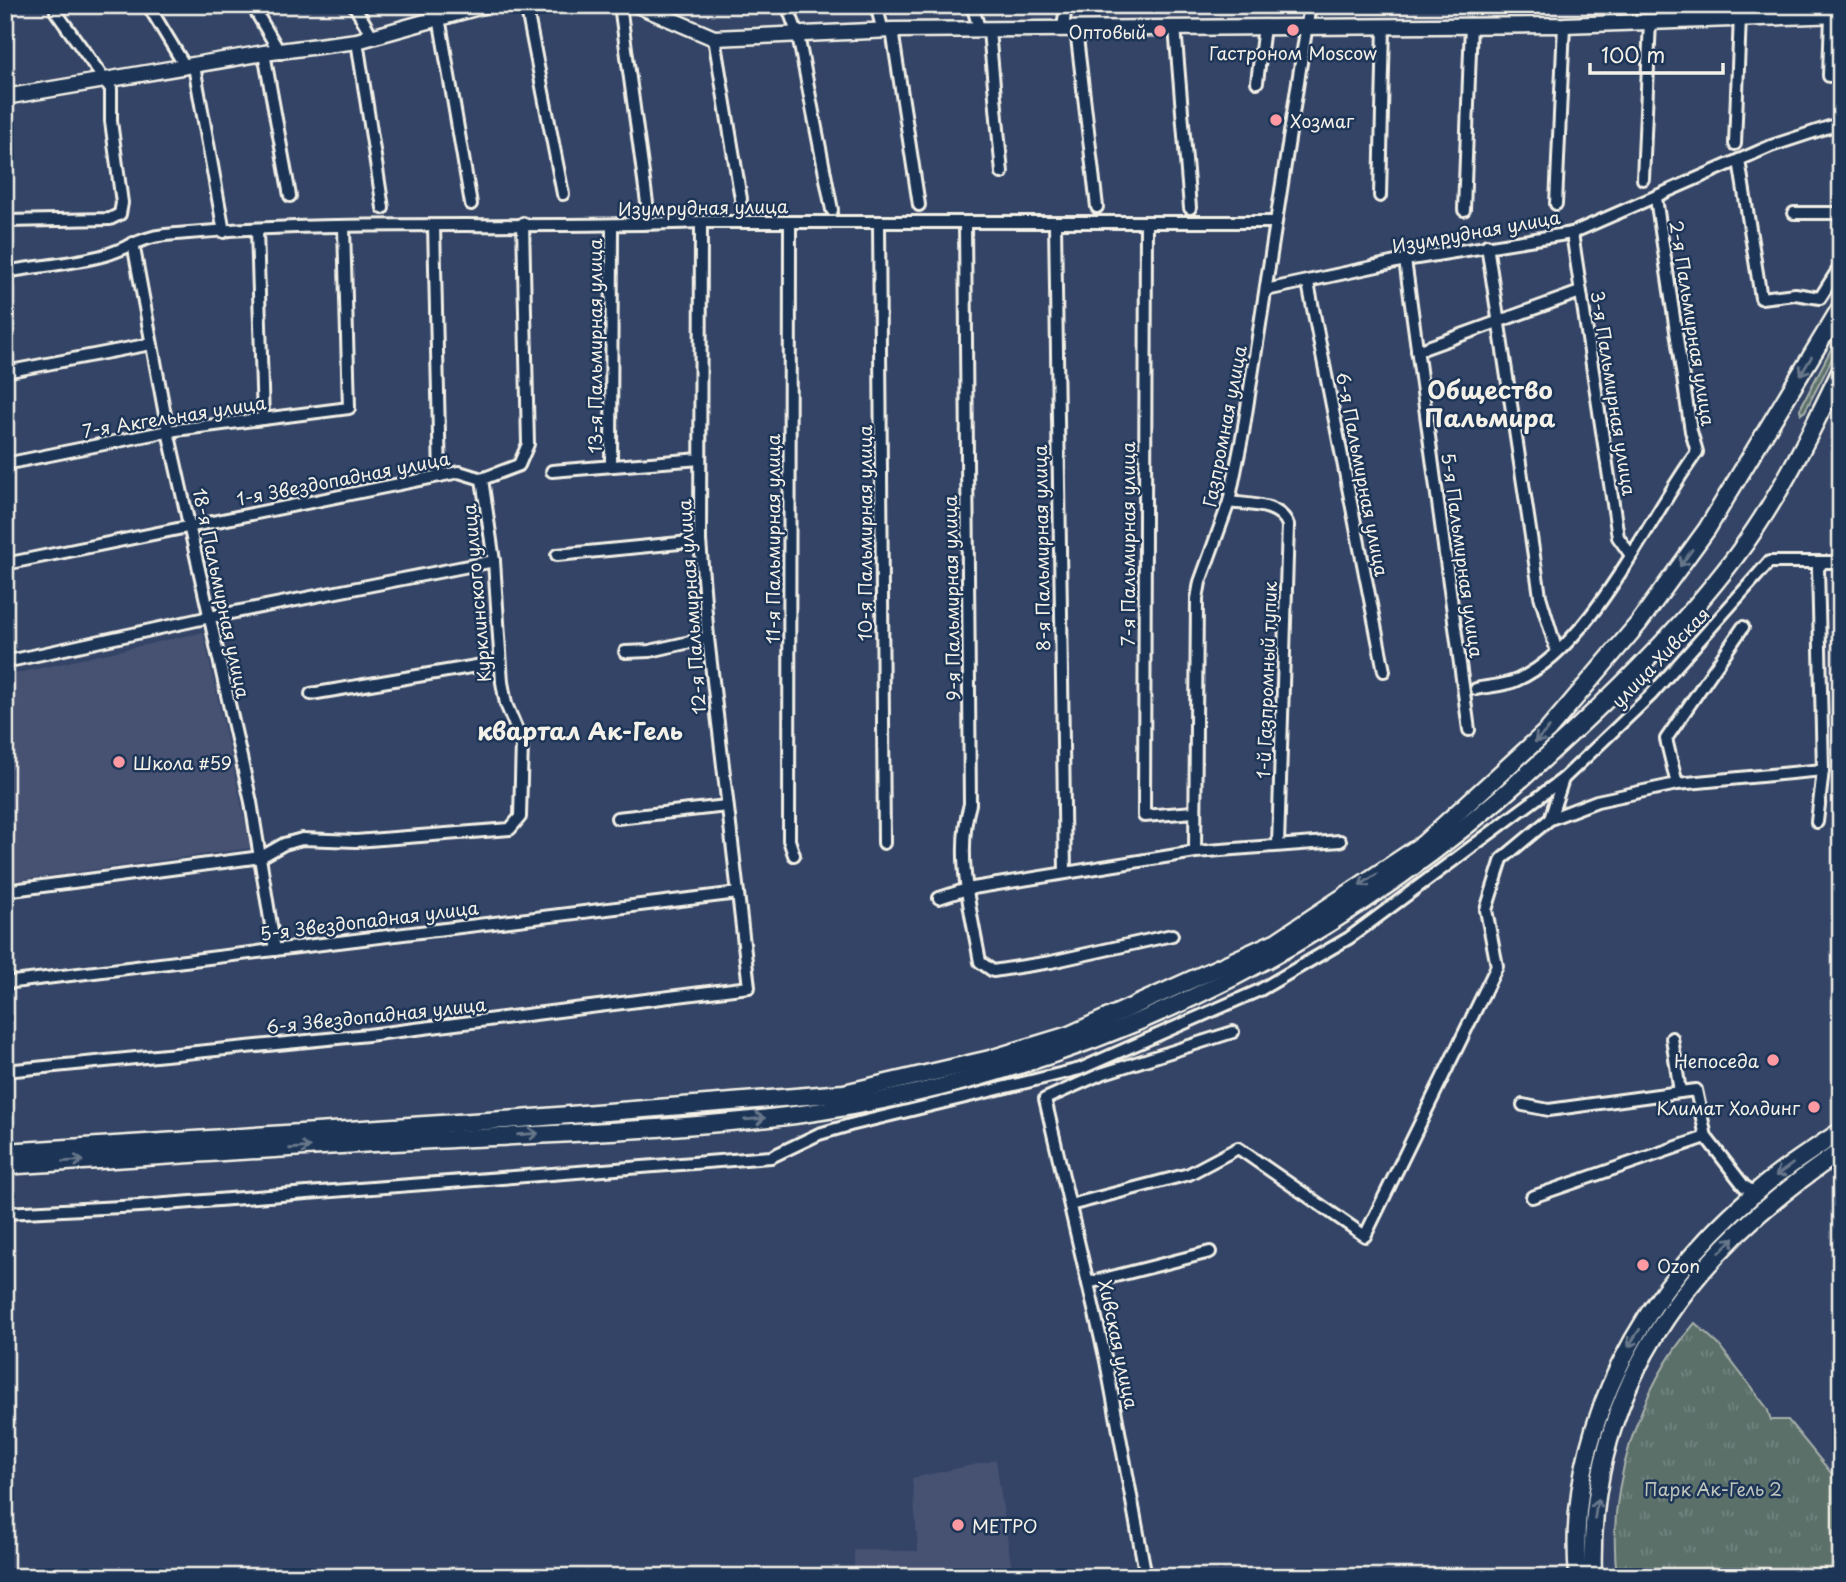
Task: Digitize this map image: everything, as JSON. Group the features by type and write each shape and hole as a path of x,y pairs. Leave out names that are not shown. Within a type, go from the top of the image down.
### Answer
{"main road":[{"path":"5,1152 507,1120 844,1093 990,1059 1069,1035 1277,941 1423,844 1548,730 1638,624 1707,529 1841,307"},
{"path":"5,1166 626,1129 791,1115 864,1104 967,1081 1053,1055 1150,1018 1266,962 1367,900 1470,825 1576,730 1683,622 1738,554 1785,481 1841,370"},
{"path":"1593,1577 1584,1550 1581,1494 1590,1442 1615,1371 1655,1304 1691,1257 1755,1194 1841,1131"},
{"path":"1578,1577 1613,1426 1650,1338 1696,1276 1745,1227 1791,1186 1841,1151"}],"street":[{"path":"148,5 190,67 224,232"},
{"path":"251,5 281,53"},
{"path":"354,5 372,36"},
{"path":"6,96 264,53 281,53 357,41 439,17 457,9 486,5"},
{"path":"526,5 563,194"},
{"path":"621,5 647,203"},
{"path":"637,5 714,38 887,31 1564,24 1832,13 1829,76"},
{"path":"669,5 673,20"},
{"path":"787,5 798,35 832,210"},
{"path":"876,5 887,31 919,205"},
{"path":"972,5 985,31 1002,173"},
{"path":"1066,5 1097,206"},
{"name":"Газпромная улица","path":"1195,852 1197,599 1200,582 1229,502 1266,290 1274,222 1310,5"},
{"path":"5,221 110,219 120,214 122,203 111,121 111,89 56,12"},
{"path":"1735,144 1740,16"},
{"path":"439,17 471,204"},
{"path":"1643,179 1650,21"},
{"path":"1464,210 1471,24"},
{"path":"1556,204 1564,24"},
{"path":"1380,197 1384,26"},
{"path":"1175,27 1190,208"},
{"path":"1257,82 1264,27"},
{"path":"714,38 741,199"},
{"path":"357,41 383,208"},
{"path":"264,53 290,196"},
{"name":"Изумрудная улица","path":"1266,290 1405,260 1572,233 1739,160 1841,123"},
{"path":"1739,160 1761,298 1795,293 1820,298 1841,265"},
{"name":"2-я Пальмирная улица","path":"1630,554 1697,452 1691,431 1656,198"},
{"path":"1794,213 1841,213"},
{"name":"Изумрудная улица","path":"5,272 105,255 147,237 257,230 523,223 612,226 701,222 1274,222"},
{"name":"12-я Пальмирная улица","path":"701,222 700,541 708,638 749,987"},
{"name":"11-я Пальмирная улица","path":"790,222 789,840 794,855"},
{"name":"7-я Пальмирная улица","path":"1146,222 1144,816 1194,812"},
{"name":"1-я Звездопадная улица","path":"5,564 459,472 482,479 519,465 526,455 528,443 523,223"},
{"name":"10-я Пальмирная улица","path":"879,223 884,843"},
{"name":"8-я Пальмирная улица","path":"1055,223 1065,873"},
{"name":"9-я Пальмирная улица","path":"965,224 970,804 963,829 967,889 980,962 993,971 1051,962 1172,936"},
{"path":"434,226 440,476"},
{"name":"13-я Пальмирная улица","path":"611,465 612,226"},
{"name":"7-я Акгельная улица","path":"5,464 168,431 349,408 344,227"},
{"path":"257,230 263,419"},
{"name":"3-я Пальмирная улица","path":"1572,233 1618,537 1630,554"},
{"name":"18-я Пальмирная улица","path":"133,243 168,431 261,857 275,950"},
{"path":"1488,245 1540,596 1557,652"},
{"name":"5-я Пальмирная улица","path":"1405,260 1469,730"},
{"name":"6-я Пальмирная улица","path":"1308,283 1384,671"},
{"path":"1418,351 1580,292"},
{"path":"5,372 150,344"},
{"path":"552,471 700,459"},
{"name":"Курклинского улица","path":"261,857 284,844 302,839 356,841 510,829 517,825 520,817 522,742 506,704 500,662 494,561 482,479"},
{"name":"1-й Газпромный тупик","path":"1229,502 1276,510 1285,516 1288,525 1279,845"},
{"path":"557,555 700,541"},
{"path":"1476,689 1514,682 1557,652 1597,606 1630,554"},
{"path":"5,663 210,617 494,561"},
{"name":"улица Хивская","path":"1550,819 1563,779 1651,695 1769,562 1821,565 1841,562"},
{"path":"1817,822 1823,770 1821,565"},
{"path":"1677,784 1666,739 1742,627"},
{"path":"625,652 650,651 708,638"},
{"path":"311,694 500,662"},
{"path":"1070,1205 1189,1174 1238,1148 1365,1236 1497,966 1486,910 1502,859 1550,819 1597,801 1677,784 1823,770"},
{"path":"5,1213 140,1206 771,1157 818,1134 1080,1069 1261,990 1349,938 1563,779"},
{"path":"617,818 727,806"},
{"path":"939,898 967,889 1195,852 1340,841"},
{"path":"5,891 261,857"},
{"name":"5-я Звездопадная улица","path":"5,983 738,893"},
{"name":"6-я Звездопадная улица","path":"5,1071 368,1035 749,987"},
{"name":"Хивская улица","path":"1146,1577 1106,1361 1045,1099 1101,1074 1143,1063 1233,1032"},
{"path":"1672,1038 1680,1092"},
{"path":"1523,1105 1549,1110 1696,1090 1706,1137 1744,1186 1755,1194"},
{"path":"1532,1197 1706,1137"},
{"path":"1088,1283 1210,1252"}],"shaded area":[{"name":"Школа #59","path":"203,632 251,848 5,882 5,676"},
{"path":"996,1460 1013,1577 854,1577 854,1550 918,1551 912,1478"}],"green space":[{"path":"1841,330 1841,342 1801,414 1800,409"},
{"name":"Парк Ак-Гель 2","path":"1695,1323 1718,1344 1767,1408 1771,1420 1788,1420 1841,1485 1841,1577 1617,1577 1617,1510 1630,1442 1657,1378"}],"place":[{"name":"Гастроном Moscow","path":"1293,30"},
{"name":"Оптовый","path":"1160,31"},
{"name":"Хозмаг","path":"1276,120"},
{"name":"Школа #59","path":"119,762"},
{"name":"Непоседа","path":"1773,1060"},
{"name":"Климат Холдинг","path":"1814,1107"},
{"name":"Ozon","path":"1643,1265"},
{"name":"МЕТРО","path":"958,1525"}],"district":[{"name":"Общество Пальмира","path":"1490,403"},
{"name":"квартал Ак-Гель","path":"580,730"}]}
